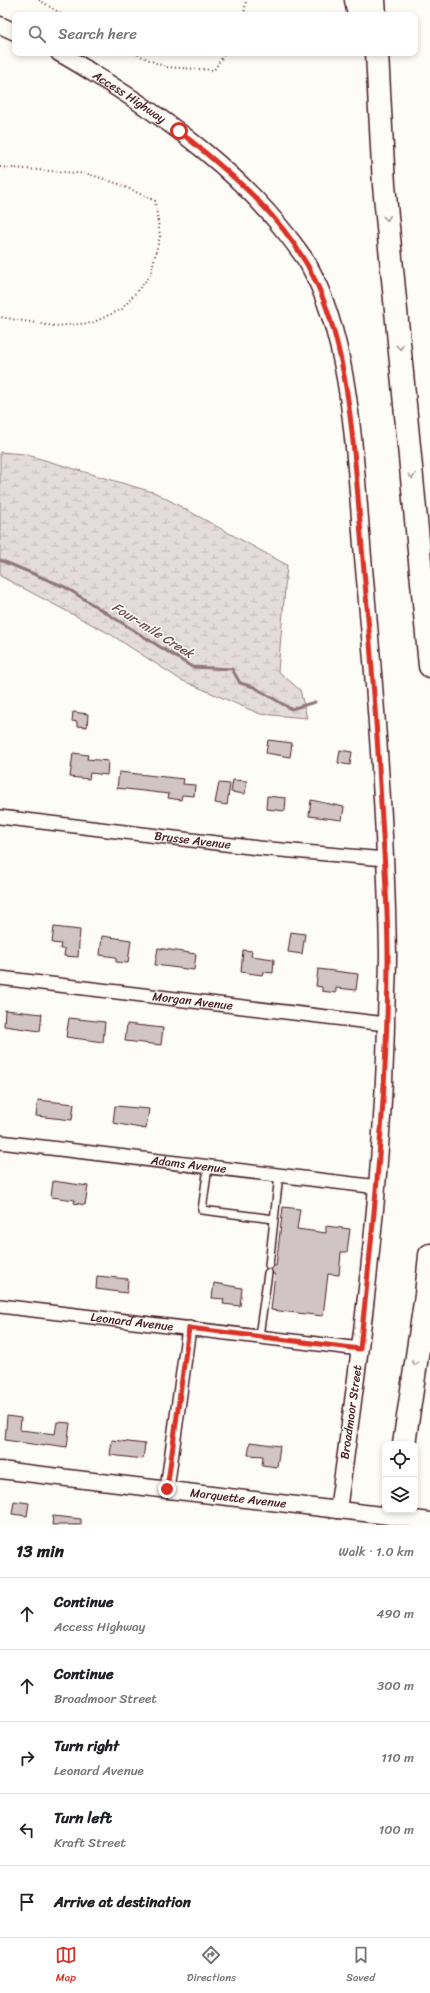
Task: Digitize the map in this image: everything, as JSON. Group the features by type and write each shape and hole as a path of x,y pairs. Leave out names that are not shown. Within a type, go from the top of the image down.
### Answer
{"highway":[{"path":"356,0 358,12"},
{"path":"374,0 375,12"},
{"path":"364,56 384,185"},
{"path":"377,56 384,185 430,666"},
{"path":"404,1441 426,1295 430,1255"},
{"path":"429,1525 430,1520"}],"street":[{"path":"0,25 12,31"},
{"name":"Access Highway","path":"64,56 132,98 179,131 221,165 260,201 305,259 331,317 340,354 353,446 375,686 385,859"},
{"name":"Brusse Avenue","path":"0,818 258,848 385,859"},
{"name":"Broadmoor Street","path":"338,1510 360,1349 378,1187 384,1099 388,957 385,859"},
{"name":"Morgan Avenue","path":"0,978 386,1024"},
{"name":"Adams Avenue","path":"0,1142 378,1187"},
{"name":"Leonard Avenue","path":"0,1306 360,1349"},
{"path":"167,1489 189,1328"},
{"name":"Marquette Avenue","path":"0,1470 389,1517 430,1520"}],"lane":[{"path":"208,1167 202,1210 274,1219"},
{"path":"269,1265 279,1175"},
{"path":"259,1336 268,1273"}],"path":[{"path":"38,0 58,12"},
{"path":"244,12 246,0"},
{"path":"141,56 165,66 214,70 223,56"},
{"path":"0,167 89,174 119,184 155,200 160,236 150,276 122,309 92,323 54,326 0,317"}],"green space":[{"path":"0,452 24,454 156,493 287,565 278,671 300,690 307,718 260,714 181,680 110,634 0,576"}],"building":[{"path":"73,712 88,714 87,727 77,726 77,722 72,721"},
{"path":"268,740 292,743 290,757 266,753"},
{"path":"340,750 352,752 350,765 338,763"},
{"path":"73,753 88,755 87,759 108,761 107,775 90,773 89,779 70,777"},
{"path":"119,772 184,779 183,784 195,785 194,796 182,795 181,800 168,798 169,794 117,788"},
{"path":"233,780 247,781 245,794 231,792"},
{"path":"219,783 230,784 227,805 215,803"},
{"path":"267,796 286,798 285,811 266,809"},
{"path":"311,800 344,807 342,820 309,816"},
{"path":"54,927 80,930 78,957 64,956 65,949 60,949 61,944 52,943"},
{"path":"291,932 305,934 302,954 288,952"},
{"path":"102,936 131,940 128,963 116,962 116,957 100,955"},
{"path":"158,948 196,954 194,970 155,965"},
{"path":"243,950 252,951 251,956 274,959 273,973 263,972 262,975 241,972"},
{"path":"318,969 358,974 356,990 336,988 336,993 322,991 322,987 316,986"},
{"path":"5,1010 42,1014 40,1031 4,1026"},
{"path":"69,1018 105,1022 103,1042 66,1037"},
{"path":"127,1024 163,1028 161,1045 125,1041"},
{"path":"38,1100 74,1104 72,1120 36,1116"},
{"path":"115,1106 149,1109 146,1129 113,1123"},
{"path":"53,1181 88,1186 85,1205 74,1203 75,1200 51,1197"},
{"path":"283,1207 300,1209 297,1229 326,1233 326,1226 350,1229 347,1252 341,1252 339,1275 328,1274 323,1316 271,1310 275,1274 273,1274 271,1269 276,1266"},
{"path":"97,1276 128,1279 127,1293 96,1289"},
{"path":"214,1283 242,1288 240,1306 223,1304 224,1299 212,1298"},
{"path":"7,1416 21,1418 20,1430 55,1434 57,1422 70,1423 67,1447 45,1444 45,1446 5,1440"},
{"path":"112,1440 145,1444 143,1459 110,1455"},
{"path":"250,1442 280,1446 277,1467 262,1465 263,1456 248,1455"},
{"path":"14,1501 29,1503 27,1516 12,1514"},
{"path":"53,1516 81,1519 81,1525 52,1525"}],"waterway":[{"name":"Four-mile Creek","path":"0,560 65,587 192,667 232,669 240,683 254,687 291,709 315,702"}],"route":[{"path":"167,1489 189,1328 360,1349 378,1187 384,1099 388,957 385,859 375,686 353,446 340,354 331,317 318,284 305,259 260,201 221,165 179,131"}]}
